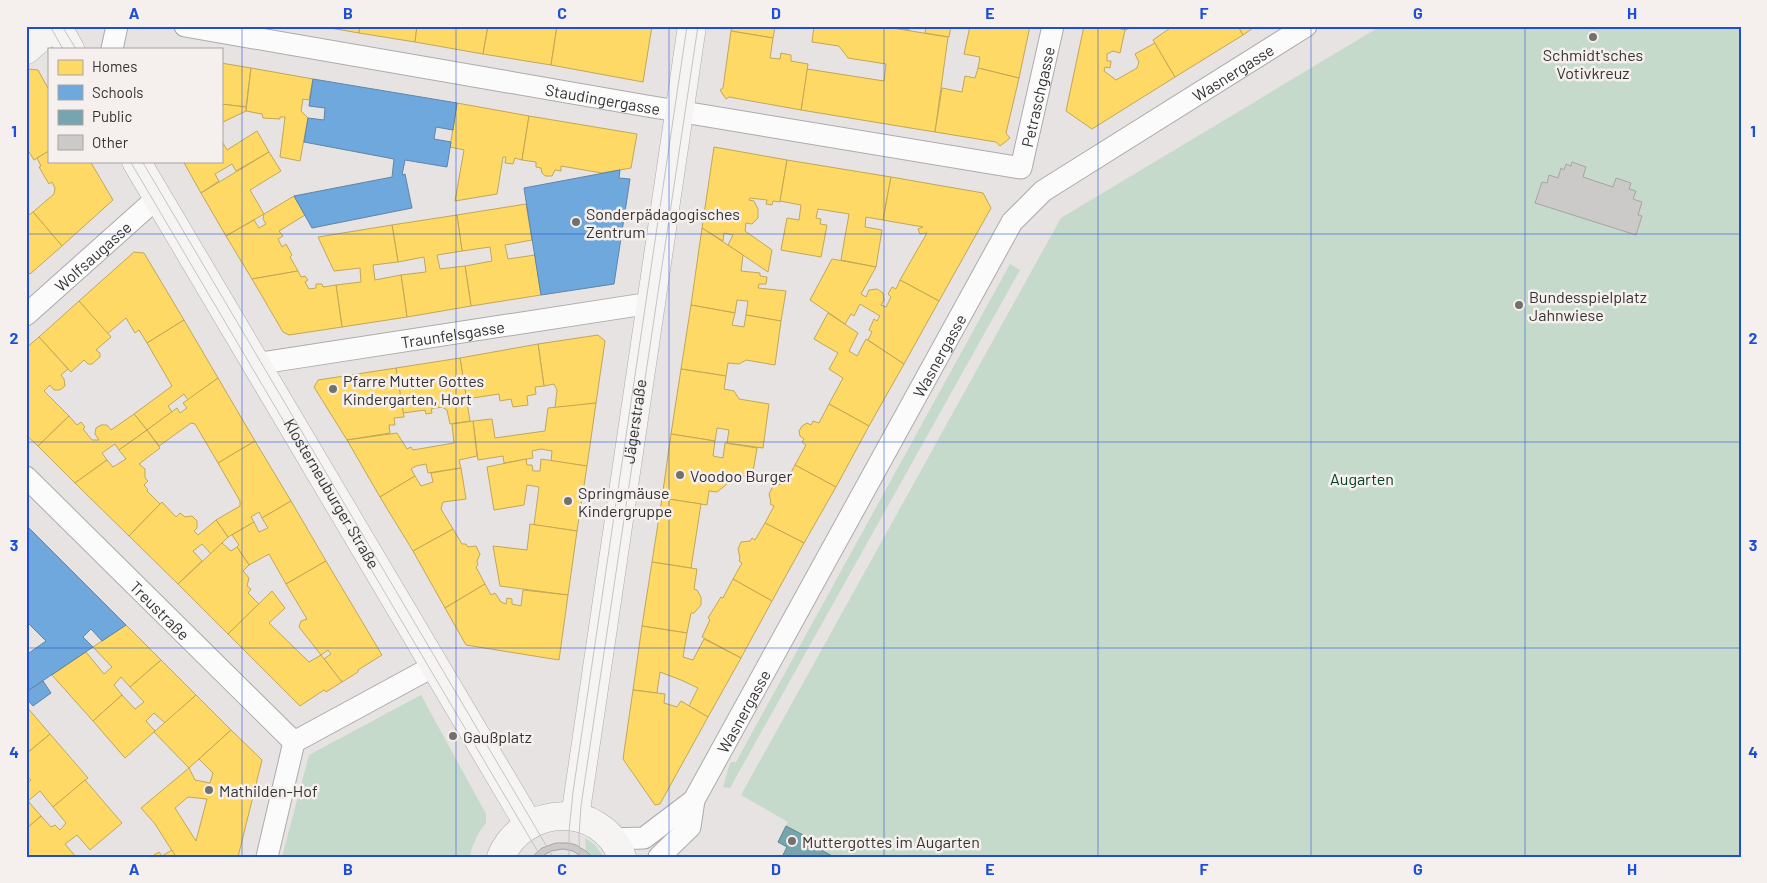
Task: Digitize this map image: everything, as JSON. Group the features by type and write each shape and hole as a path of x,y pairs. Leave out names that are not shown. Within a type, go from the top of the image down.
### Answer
{"main road":[{"path":"26,50 56,26 69,48"},
{"name":"Jägerstraße","path":"575,817 692,26"},
{"name":"Klosterneuburger Straße","path":"137,162 529,825"},
{"path":"502,857 514,836 538,820 556,816 575,817 598,827 616,848"}],"street":[{"path":"112,48 117,26"},
{"name":"Staudingergasse","path":"185,26 1021,168"},
{"name":"Petraschgasse","path":"1021,168 1053,26"},
{"name":"Wasnergasse","path":"659,857 690,827 694,800 1012,222 1043,192 1306,26"},
{"name":"Wolfsaugasse","path":"26,315 157,198"},
{"name":"Traunfelsgasse","path":"255,364 651,303"},
{"name":"Treustraße","path":"26,477 294,742"},
{"path":"267,857 294,742 434,666"},
{"name":"Wasnergasse","path":"616,848 644,838 694,800"}],"green space":[{"name":"Augarten","path":"1381,26 1741,26 1741,857 834,857 803,840 805,836 786,826 788,822 741,795 1061,218"},
{"path":"1010,264 1020,270 730,788 723,787 730,763 736,762"},
{"path":"421,695 486,814 486,823 476,839 470,857 282,857 309,755"},
{"path":"585,838 594,844 604,857 586,857"}],"building: Homes":[{"path":"319,26 360,26 359,33"},
{"path":"360,26 417,26 415,42 359,33"},
{"path":"417,26 488,26 483,54 415,42"},
{"path":"488,26 557,26 551,65 483,54"},
{"path":"557,26 652,26 643,82 551,65"},
{"path":"732,26 781,26 775,27 773,38 731,31"},
{"path":"814,26 880,26 948,37 935,132 801,110 807,69 884,81 886,64 848,58 839,46 812,42"},
{"path":"883,26 909,26 909,30"},
{"path":"926,26 951,26 949,37 925,33"},
{"path":"970,26 1030,26 1019,78 978,68 980,57 964,54"},
{"path":"1084,26 1110,26 1125,30 1120,53 1113,51 1107,54 1107,61 1111,61 1110,68 1105,67 1104,71 1116,80 1137,68 1139,62 1135,54 1155,43 1175,77 1092,129 1066,111"},
{"path":"1110,26 1128,26 1127,30"},
{"path":"1173,26 1238,26 1243,35 1175,77 1153,40"},
{"path":"1238,26 1256,26 1243,35"},
{"path":"731,31 773,38 770,58 780,59 781,53 791,55 791,61 808,64 801,110 729,97 726,99 720,90 723,88"},
{"path":"222,63 251,68 246,107 222,104"},
{"path":"251,68 313,79 309,100 303,99 301,111 308,118 300,161 280,157 285,117 280,117 280,119 263,118 262,114 246,111"},
{"path":"978,68 1019,78 1006,133 1010,138 1000,146 996,142 935,132 942,88 962,92 965,76 975,78"},
{"path":"28,69 38,70 48,88 48,152 34,160 26,147 26,71"},
{"path":"457,103 529,116 522,160 515,158 513,164 505,163 506,157 503,157 497,194 455,201 464,150 450,147"},
{"path":"222,104 246,107 246,111 222,123"},
{"path":"529,116 637,134 631,168 602,173 561,166 561,171 555,170 552,176 545,176 541,168 536,167 536,162 522,160"},
{"path":"257,131 269,152 236,171 232,164 215,174 219,181 201,193 184,162 222,162 222,142 227,150"},
{"path":"714,147 787,160 780,202 773,201 772,205 766,204 767,200 750,198 749,200 754,201 758,209 758,218 752,224 746,223 745,231 772,250 768,272 728,245 733,235 724,233 723,241 702,228"},
{"path":"48,152 48,162 91,162 113,200 62,246 33,212 54,194 55,188 52,182 49,184 39,167 41,166 37,158"},
{"path":"269,152 281,171 250,190 264,214 226,236 201,193"},
{"path":"787,160 891,177 883,220 866,217 865,227 882,230 876,267 841,260 849,214 818,209 816,218 821,219 820,224 827,225 821,257 781,250 787,218 799,220 801,205 780,201"},
{"path":"891,177 983,193 991,208 939,301 900,280 927,233 920,234 918,229 923,227 883,220"},
{"path":"294,196 305,215 279,231 283,236 278,239 282,247 286,244 292,255 290,257 298,271 252,279 226,236 254,220 259,228 266,224 263,219 264,214"},
{"path":"526,204 532,240 505,245 508,259 535,255 541,295 471,306 465,266 492,261 490,247 462,251 457,215"},
{"path":"33,212 62,246 30,274 26,270 26,217"},
{"path":"457,215 462,251 437,255 440,269 465,266 471,306 407,317 401,275 426,272 424,257 398,262 392,225"},
{"path":"392,225 398,262 373,265 375,280 401,275 407,317 342,327 336,285 361,282 360,268 334,271 318,237"},
{"path":"702,228 743,255 741,271 760,273 760,276 767,277 766,284 759,284 758,288 786,291 781,321 746,315 748,301 737,300 735,313 691,305"},
{"path":"134,252 144,253 184,320 147,343 139,330 135,333 126,318 107,334 79,301"},
{"path":"832,259 876,267 861,294 866,297 869,290 877,289 883,293 884,300 881,305 886,307 891,297 888,294 892,287 896,289 900,280 939,301 904,364 868,340 872,332 869,330 874,319 877,321 880,316 860,304 854,316 851,314 845,324 810,300"},
{"path":"298,271 301,277 305,276 308,280 305,282 309,289 316,288 316,284 322,284 323,287 336,285 342,327 289,335 283,332 252,279"},
{"path":"79,301 111,337 96,350 100,353 100,357 92,364 88,364 84,360 71,372 39,337"},
{"path":"691,305 735,313 732,325 744,327 746,315 781,321 775,365 746,360 739,364 728,363 726,376 681,369"},
{"path":"828,313 858,333 849,351 857,356 866,339 904,364 869,426 829,404 843,378 829,369 838,353 814,339"},
{"path":"184,320 218,378 188,400 184,394 168,406 172,412 147,430 134,414 172,386 147,343"},
{"path":"598,335 605,341 596,403 555,408 557,390 554,384 544,386 538,344"},
{"path":"39,337 68,369 61,375 65,386 60,390 54,390 50,385 44,391 69,416 38,446 26,435 26,348"},
{"path":"538,344 544,386 535,387 536,394 527,396 528,405 513,407 511,399 500,401 499,394 466,399 460,358"},
{"path":"460,358 470,421 450,424 447,410 442,407 431,409 432,413 426,414 425,410 403,413 396,368"},
{"path":"396,368 404,417 394,418 395,425 389,425 390,433 347,440 314,387 318,380"},
{"path":"681,369 726,376 724,389 734,391 739,399 769,404 763,448 727,443 729,430 717,428 715,441 671,434"},
{"path":"218,378 255,441 218,463 195,424 191,423 159,446 147,430 177,408 180,413 187,408 183,403"},
{"path":"596,403 587,466 551,461 552,451 541,449 532,451 533,458 504,463 503,456 478,460 473,421 492,419 495,438 545,431 548,408"},
{"path":"829,404 869,426 836,487 795,465 806,445 802,442 804,439 800,436 799,431 807,423 811,425 813,421 819,423"},
{"path":"134,414 147,430 119,450 115,444 102,453 107,460 75,483 38,446 69,416 77,425 81,422 85,427 83,429 92,440 99,440 95,434 96,428 101,425 107,425 111,430"},
{"path":"473,421 477,456 459,460 461,468 428,473 426,464 416,466 411,469 415,476 380,497 347,440 397,433 407,449 411,447 413,450 454,443 452,424"},
{"path":"147,430 160,448 139,464 145,469 145,478 148,481 144,485 147,491 160,504 129,536 75,483 107,460 113,467 126,459 119,450"},
{"path":"671,434 715,441 713,456 723,458 725,443 757,448 752,477 729,474 727,484 717,492 709,491 707,505 662,498"},
{"path":"255,441 291,501 262,518 259,512 251,517 254,522 228,537 216,520 240,506 240,501 218,463"},
{"path":"526,459 527,465 532,465 533,471 540,471 541,459 587,466 577,531 534,525 539,487 527,485 524,505 494,510 487,467"},
{"path":"795,465 836,487 804,543 765,523 774,506 770,504 769,494 773,486 781,484 783,480 786,482"},
{"path":"461,468 466,499 443,502 441,509 453,529 413,551 380,497 415,476 421,486 433,482 431,473"},
{"path":"662,498 701,504 691,568 652,562"},
{"path":"291,501 326,561 286,584 269,554 249,565 237,547 239,545 232,535 254,522 259,532 268,528 262,518"},
{"path":"162,502 176,517 180,513 185,517 192,516 197,521 197,528 194,531 198,535 216,520 228,537 211,554 202,544 193,551 202,561 178,584 129,536"},
{"path":"765,523 804,543 772,601 733,579 742,563 739,561 738,549 741,542 750,541 752,538 755,540"},
{"path":"530,524 577,531 568,595 500,586 493,546 527,550"},
{"path":"453,529 462,544 466,544 468,547 476,546 480,554 476,567 485,584 445,608 413,551"},
{"path":"222,543 231,551 237,547 249,565 243,571 249,578 247,586 251,589 248,593 259,604 228,634 178,584"},
{"path":"326,561 382,655 342,682 324,659 331,654 328,650 321,655 299,627 301,621 307,619 286,584"},
{"path":"652,562 697,569 694,589 697,590 701,597 701,605 694,613 691,613 687,633 642,626"},
{"path":"733,579 772,601 741,658 702,637 710,620 708,618 721,597 723,598"},
{"path":"485,584 491,595 495,593 501,602 506,604 507,598 512,599 512,604 521,606 523,590 568,595 559,660 466,645 445,608"},
{"path":"272,591 285,608 269,623 309,662 321,655 342,682 326,692 324,690 300,706 228,634"},
{"path":"126,625 161,660 130,687 121,677 114,685 122,695 93,721 52,675 86,652 104,674 112,667 93,647"},
{"path":"642,626 687,633 683,657 693,660 704,639 741,658 708,717 689,706 698,688 660,672 657,693 633,690"},
{"path":"161,660 196,695 165,723 154,713 146,721 155,731 125,758 93,721 122,695 135,709 144,702 130,687"},
{"path":"633,690 665,694 664,703 677,707 681,701 708,717 660,804 655,805 623,759"},
{"path":"196,695 231,730 189,768 154,732"},
{"path":"26,706 50,734 26,754"},
{"name":"Mathilden-Hof","path":"231,730 262,760 238,857 176,857 155,824 141,808 189,768 195,780 210,783 213,773 199,759","holes":["188,797 207,799 196,841 175,808"]},
{"path":"50,734 88,778 53,807 40,791 28,801 41,816 26,829 26,784 31,780 26,775 26,754"},
{"path":"85,780 122,823 90,850 77,835 65,844 76,857 26,857 26,829 41,816 51,827 55,825 60,830 66,823 53,807"},
{"path":"172,850 176,857 151,857 159,852 162,856"}],"building: Schools":[{"path":"313,79 457,103 453,130 436,127 434,139 451,142 447,167 405,160 402,175 405,174 412,208 312,228 294,196 392,177 394,159 304,142 308,118 324,120 325,108 309,106"},
{"name":"Sonderpädagogisches Zentrum","path":"620,170 619,178 630,179 614,284 541,295 524,188"},
{"path":"28,527 126,625 102,641 91,629 83,637 93,647 26,692 26,655 46,641 26,621 26,529"},
{"path":"43,681 51,693 33,706 26,698 26,692"}],"building: Public":[{"name":"Muttergottes im Augarten","path":"786,826 805,836 803,840 834,857 782,857 787,847 778,842"}],"building: Other":[{"path":"1572,162 1586,167 1583,177 1613,187 1616,178 1631,183 1629,189 1636,191 1633,199 1642,202 1638,215 1642,216 1636,235 1535,203 1542,182 1547,183 1549,175 1558,178 1561,168 1564,170 1566,164 1571,166"},
{"path":"556,843 576,845 592,857 582,857 573,851 563,849 551,851 541,857 532,857 542,848"}],"tram line":[{"path":"50,26 62,48"},
{"path":"62,26 75,48"},
{"path":"569,857 569,831 573,792 687,26"},
{"path":"580,857 581,806 698,26"},
{"path":"131,162 541,857"},
{"path":"143,162 553,857"}],"place":[{"name":"Schmidt'sches Votivkreuz","path":"1593,37"},
{"name":"Sonderpädagogisches Zentrum","path":"576,222"},
{"name":"Bundesspielplatz Jahnwiese","path":"1519,305"},
{"name":"Pfarre Mutter Gottes Kindergarten, Hort","path":"333,389"},
{"name":"Voodoo Burger","path":"680,475"},
{"name":"Springmäuse Kindergruppe","path":"568,501"},
{"name":"Gaußplatz","path":"453,736"},
{"name":"Mathilden-Hof","path":"209,790"},
{"name":"Muttergottes im Augarten","path":"792,841"}]}
